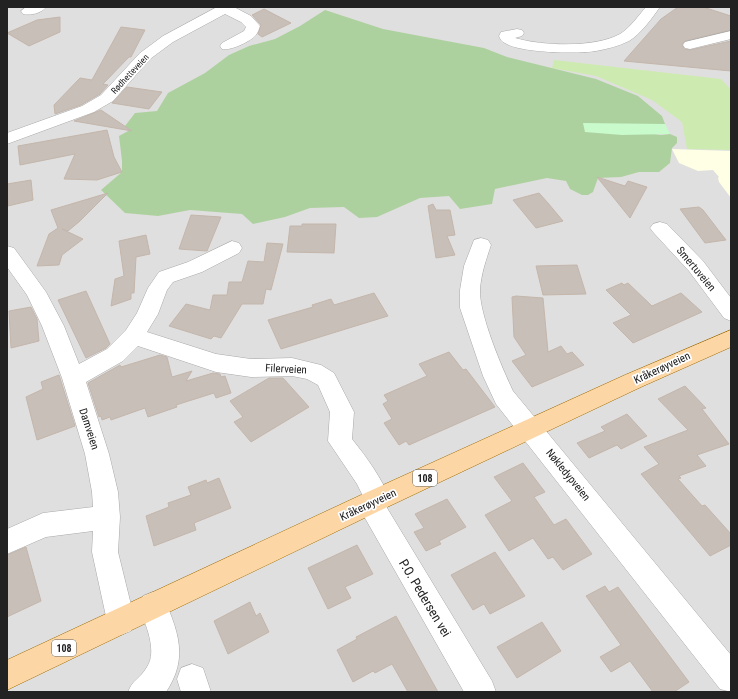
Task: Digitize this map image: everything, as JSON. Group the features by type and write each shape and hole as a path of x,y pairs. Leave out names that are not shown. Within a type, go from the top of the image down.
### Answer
{"main road":[{"name":"Kråkerøyveien","path":"7,675 530,429 731,338"}],"street":[{"path":"518,33 506,35 506,37 513,42 563,48 599,46 626,36 653,7"},
{"path":"225,8 246,19 253,26 250,33 227,46"},
{"name":"Rødhetteveien","path":"7,139 88,109 107,98 145,56 168,39 225,8"},
{"path":"690,45 731,35"},
{"name":"Smertuveien","path":"660,228 696,266 731,312"},
{"name":"Nøkledypveien","path":"481,245 474,266 470,290 471,308 494,376 504,397 731,678"},
{"path":"73,378 115,355 134,336 147,314 158,288 166,277 195,267 232,248"},
{"name":"Damveien","path":"10,261 36,292 53,326 73,378 97,454 105,492 107,517 105,552 121,621"},
{"name":"Filerveien","path":"134,336 216,363 251,368 292,367 313,371 326,378 342,412 340,441 366,476 374,502"},
{"name":"P.O. Pedersen vei","path":"374,502 481,692"},
{"path":"7,542 43,524 107,517"},
{"path":"143,692 151,687 162,669 166,652 164,638 153,606"}],"shaded area":[{"path":"7,7 731,7 731,692 7,692"},
{"path":"672,149 731,151 731,198 719,182 719,177 713,170 698,171 679,163"}],"green space":[{"path":"325,10 383,29 484,48 507,57 596,79 638,96 662,116 665,124 583,124 661,135 670,134 677,137 677,143 672,148 670,163 659,172 639,172 621,177 598,178 593,192 588,195 582,195 570,189 566,181 547,178 495,189 492,204 460,209 449,196 420,198 377,217 359,218 344,207 310,208 285,217 253,224 242,214 190,210 158,216 125,213 101,190 122,172 119,136 130,130 125,126 135,113 157,111 168,93 205,73 229,55 249,46 275,39 300,26"},
{"path":"554,60 721,79 731,90 731,150 687,149 682,122 652,100 596,76 552,68"},
{"path":"583,123 665,124 670,134 622,135 585,132"}],"building":[{"path":"678,7 703,7 731,16 731,30 685,41 682,44 684,49 690,50 731,41 731,71 624,61 661,19"},
{"path":"264,9 291,23 262,37 258,34 261,25 252,15"},
{"path":"60,17 60,32 29,46 7,33 37,20"},
{"path":"121,27 145,30 131,57 129,57 103,84 108,85 100,94 81,105 55,114 54,105 80,78 92,80"},
{"path":"127,87 162,92 149,109 112,103"},
{"path":"101,110 132,131 74,121"},
{"path":"107,130 114,157 122,172 97,180 64,179 75,154 20,165 18,146"},
{"path":"597,177 625,186 628,181 647,187 630,218"},
{"path":"31,180 33,200 8,206 7,184"},
{"path":"108,193 68,231 62,229 83,239 62,255 59,265 37,266 49,234 58,228 51,210"},
{"path":"539,193 563,221 536,228 513,200"},
{"path":"433,204 436,210 450,210 455,235 447,236 455,255 436,258 428,206"},
{"path":"699,207 726,240 705,243 680,209"},
{"path":"191,215 221,217 207,251 179,249"},
{"path":"302,224 336,224 334,253 287,252 290,226 302,226"},
{"path":"146,235 150,254 136,257 134,293 131,293 131,299 111,306 115,279 124,276 119,241"},
{"path":"267,243 283,244 271,290 266,289 263,304 242,304 221,338 214,336 211,339 169,326 186,304 210,310 213,295 227,295 229,282 242,282 248,261 264,262"},
{"path":"577,265 586,294 543,295 536,266"},
{"path":"622,283 624,285 628,283 652,306 681,293 702,312 633,343 613,323 631,315 606,290"},
{"path":"86,291 110,344 106,348 86,358 58,300"},
{"path":"374,293 388,316 281,349 268,320 313,307 312,305 331,299 334,305"},
{"path":"512,297 543,298 548,352 561,346 567,354 572,352 584,365 532,387 512,361 526,355 514,337"},
{"path":"31,307 37,319 39,341 11,348 9,311"},
{"path":"449,352 463,370 466,369 495,407 409,445 406,441 399,445 384,423 392,419 383,404 388,401 384,395 427,376 419,364"},
{"path":"160,355 167,357 172,377 192,371 186,381 213,373 220,374 221,377 225,376 231,393 216,398 214,393 176,405 177,407 148,417 145,408 111,420 110,417 102,420 101,416 99,417 88,383 120,365 121,367"},
{"path":"59,375 75,426 37,440 26,397 43,389 41,382"},
{"path":"269,378 283,378 309,407 251,442 234,422 243,417 230,401"},
{"path":"685,386 706,408 702,409 729,444 697,455 706,466 679,476 681,478 678,479 702,506 705,505 731,534 731,545 710,556 641,474 659,464 644,447 688,430 658,399"},
{"path":"627,414 647,436 621,449 617,445 589,458 577,443 605,431 601,427"},
{"path":"523,463 545,492 534,497 554,525 566,519 592,554 563,570 553,557 548,559 533,538 509,551 485,515 512,501 494,477"},
{"path":"219,478 231,508 194,523 196,530 154,546 146,516 169,507 168,503 191,495 188,487 206,480 207,483"},
{"path":"447,499 466,527 439,541 441,544 426,551 414,532 424,528 415,514"},
{"path":"357,545 373,574 345,587 351,598 328,609 308,568"},
{"path":"26,547 41,601 7,617 7,555"},
{"path":"495,552 525,596 490,614 484,604 473,610 451,575"},
{"path":"605,586 609,592 618,587 689,682 674,692 653,692 630,661 611,672 600,657 621,645 586,596"},
{"path":"250,602 256,616 260,613 269,632 228,654 214,621"},
{"path":"396,616 438,692 408,692 392,664 375,673 373,671 353,682 337,650 357,639 356,637"},
{"path":"542,622 561,651 517,678 497,647"}]}
